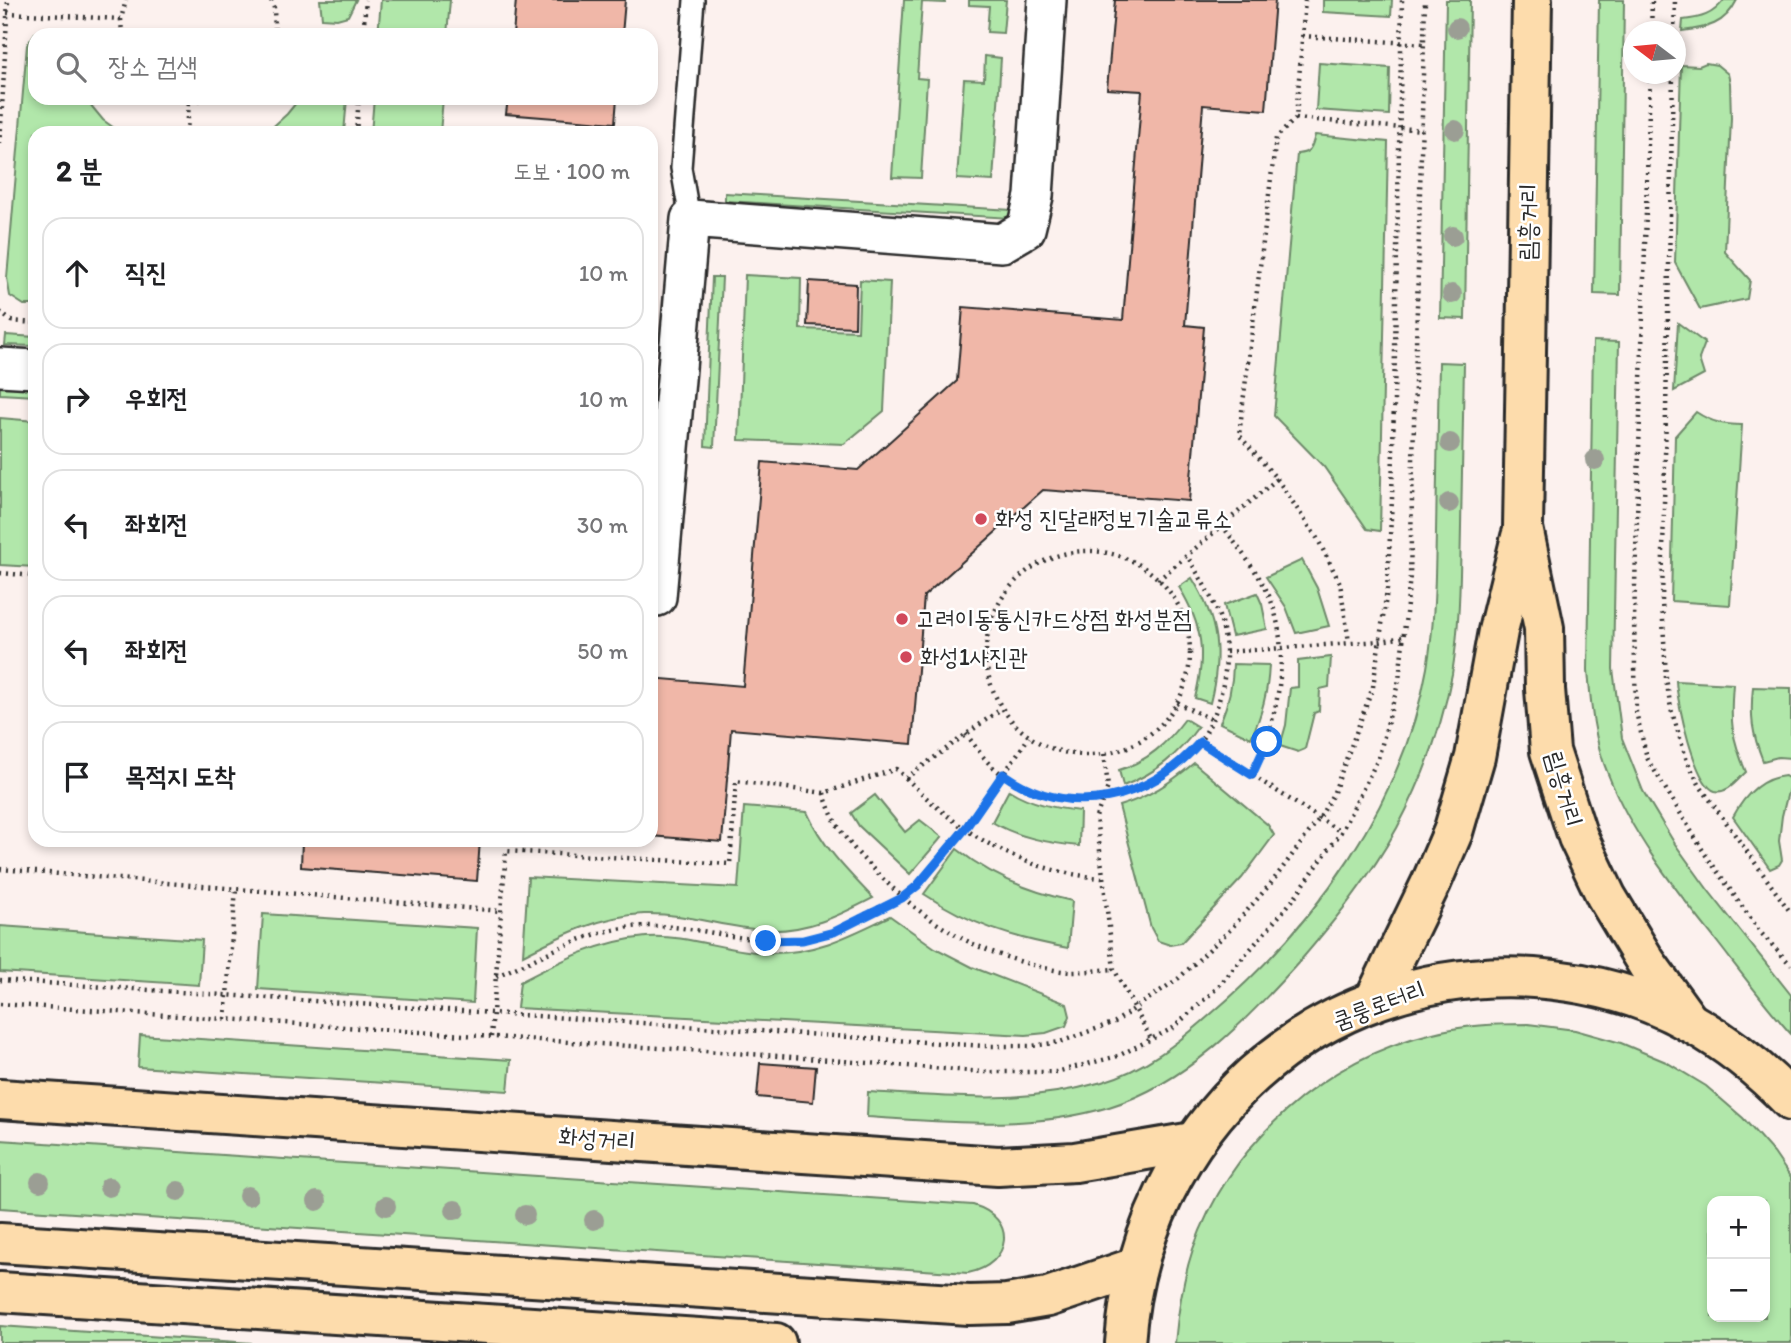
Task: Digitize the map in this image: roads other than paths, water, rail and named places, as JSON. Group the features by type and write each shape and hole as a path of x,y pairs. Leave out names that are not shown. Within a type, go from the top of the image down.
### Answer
{"main road":[{"name":"림흥거리","path":"1374,1001 1453,832 1475,757 1498,631 1523,528 1532,0"},
{"name":"림흥거리","path":"1523,528 1544,628 1550,751 1563,797 1578,837 1606,896 1647,964 1689,1021"},
{"name":"쿰룽로터리","path":"1125,1343 1127,1314 1136,1267 1150,1224 1169,1181 1193,1142 1230,1097 1255,1072 1292,1044 1332,1020 1374,1001 1419,987 1465,979 1557,979 1602,988 1646,1002 1689,1021 1742,1057 1791,1101"},
{"name":"화성거리","path":"0,1099 998,1166 1075,1162 1193,1142"},
{"path":"0,1243 969,1306 1007,1304 1048,1297 1136,1267"},
{"path":"0,1292 776,1343"}],"street":[{"path":"658,586 690,219 1002,243 1026,229 1034,196 1047,0"},
{"path":"0,367 28,369"}],"lane":[{"path":"690,219 681,168 694,0"}],"place":[{"name":"화성 진달래정보기술교류소","path":"981,519"},
{"name":"고려이동통신카드상점 화성분점","path":"902,619"},
{"name":"화성1사진관","path":"906,657"}]}
